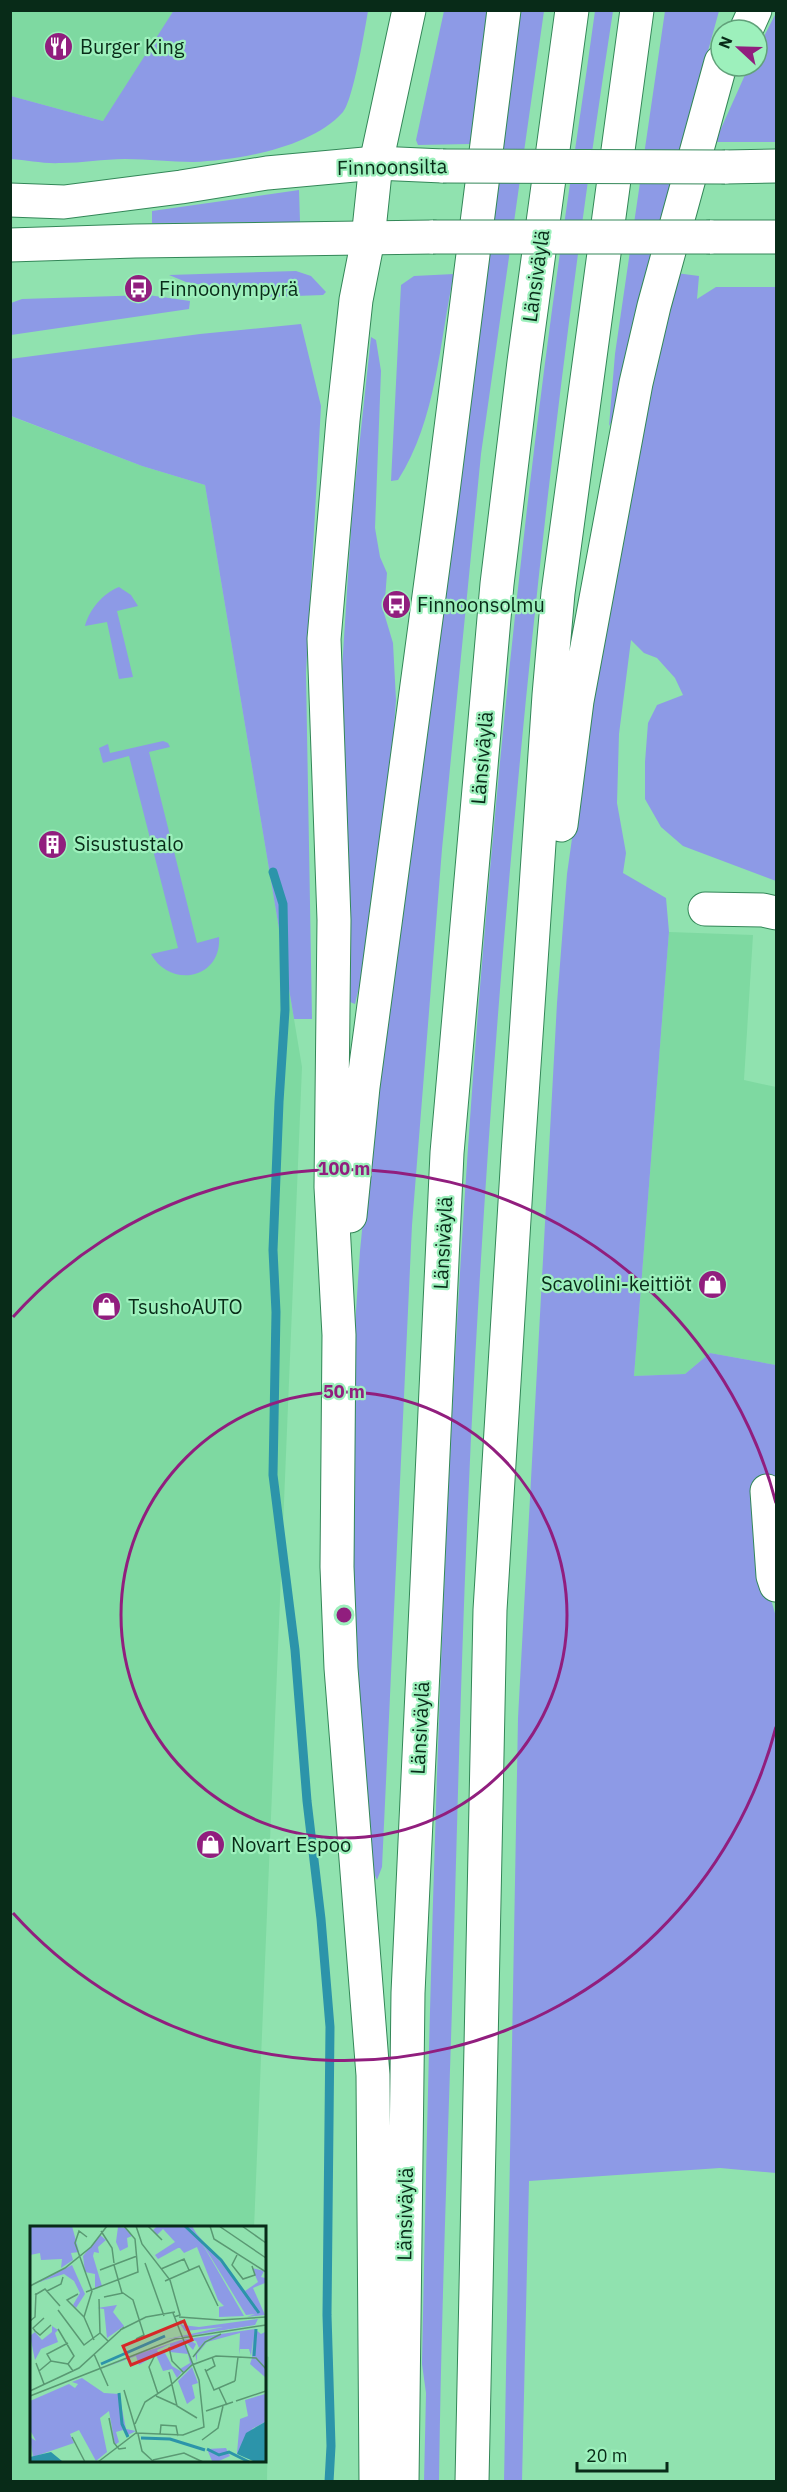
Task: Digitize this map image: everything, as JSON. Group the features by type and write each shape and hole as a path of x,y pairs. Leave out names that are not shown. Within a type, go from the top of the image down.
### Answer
{"main road":[{"path":"376,2481 373,2075 341,1657 337,1567 339,1335 331,1187 334,920 324,639 356,300 368,239 376,163 409,10"},
{"path":"339,1335 363,1087 441,507 504,10"},
{"name":"Länsiväylä","path":"402,2481 408,1994 447,1153 497,584 525,350 572,10"},
{"path":"472,2481 490,1610 518,1154 558,593 637,10"},
{"path":"518,1154 577,701 636,383 651,317 717,78"},
{"path":"710,103 722,78"},
{"name":"Finnoonsilta","path":"10,200 64,202 267,173 376,163 442,166 777,166"},
{"path":"10,177 64,202"},
{"path":"10,245 433,237 777,237"},
{"path":"705,909 764,910 777,914"},
{"path":"767,1491 773,1576 777,1586"}],"shaded area":[{"path":"174,10 368,11 355,80 343,112 313,135 294,143 252,155 211,161 125,159 55,163 11,159 11,96 103,121"},
{"path":"10,11 190,11 103,121 11,96"},
{"path":"444,11 487,11 470,144 418,145 416,140"},
{"path":"519,11 544,11 481,454 442,849 412,1225 382,1867 377,1880 372,1869 351,1581 350,1401 360,1251 376,1087"},
{"path":"595,11 613,11 588,179 546,515 511,853 485,1192 464,1603 439,2481 424,2482 426,2393 422,2364 436,1803 451,1430 462,1243 475,1056 508,680 537,426"},
{"path":"665,11 719,11 717,18 709,18 709,47 683,142 618,410 609,426 615,354"},
{"path":"776,13 776,142 715,142 744,78 769,78 769,27"},
{"path":"299,190 300,222 152,223 152,211"},
{"path":"296,271 311,276 326,292 323,295 268,297 245,295 232,290 186,282 169,275"},
{"path":"676,273 699,276 697,299 716,287 776,287 776,881 683,846 661,827 645,799 648,723 657,705 683,695 675,678 657,658 644,653 631,640 619,734 617,803 626,853 623,873 666,898 669,932 634,1376 685,1374 710,1353 776,1365 776,1535 766,1582 776,1617 776,2173 720,2168 529,2181 522,2481 504,2482 518,1718 557,1003 567,874 583,761 623,528"},
{"path":"454,274 429,406 411,456 398,480 391,481 401,285 414,276"},
{"path":"148,295 190,301 189,309 11,335 11,303 22,299"},
{"path":"301,324 321,406 306,673 312,1019 294,1019 205,485 142,466 11,416 10,359 200,334"},
{"path":"371,337 376,340 381,371 375,528 380,557 387,573 384,613 393,643 396,700 392,755 361,979 355,1004 350,1002 342,669 352,513"},
{"path":"10,416 142,466 205,485 302,1067 254,2226 30,2226 30,2462 266,2462 266,2356 269,2357 267,2481 11,2481"},
{"path":"119,587 131,595 138,606 117,611 133,677 119,679 107,622 85,626 98,603 108,593"},
{"path":"163,741 170,747 149,752 197,943 219,937 218,951 212,962 204,970 193,974 182,975 170,972 151,954 178,948 129,756 103,763 99,748 108,744 110,753"},
{"path":"669,932 753,935 744,1080 776,1087 776,1365 710,1353 685,1374 634,1376"}],"waterway":[{"path":"273,872 283,904 285,1010 273,1250 276,1312 273,1475 295,1650 307,1801 321,1919 330,2027 327,2315 331,2446 329,2482"}],"place":[{"name":"Burger King","path":"59,47"},
{"name":"Finnoonympyrä","path":"138,289"},
{"name":"Finnoonsolmu","path":"396,605"},
{"name":"Sisustustalo","path":"53,844"},
{"name":"Scavolini-keittiöt","path":"713,1284"},
{"name":"TsushoAUTO","path":"107,1307"},
{"name":"Novart Espoo","path":"210,1845"}]}
